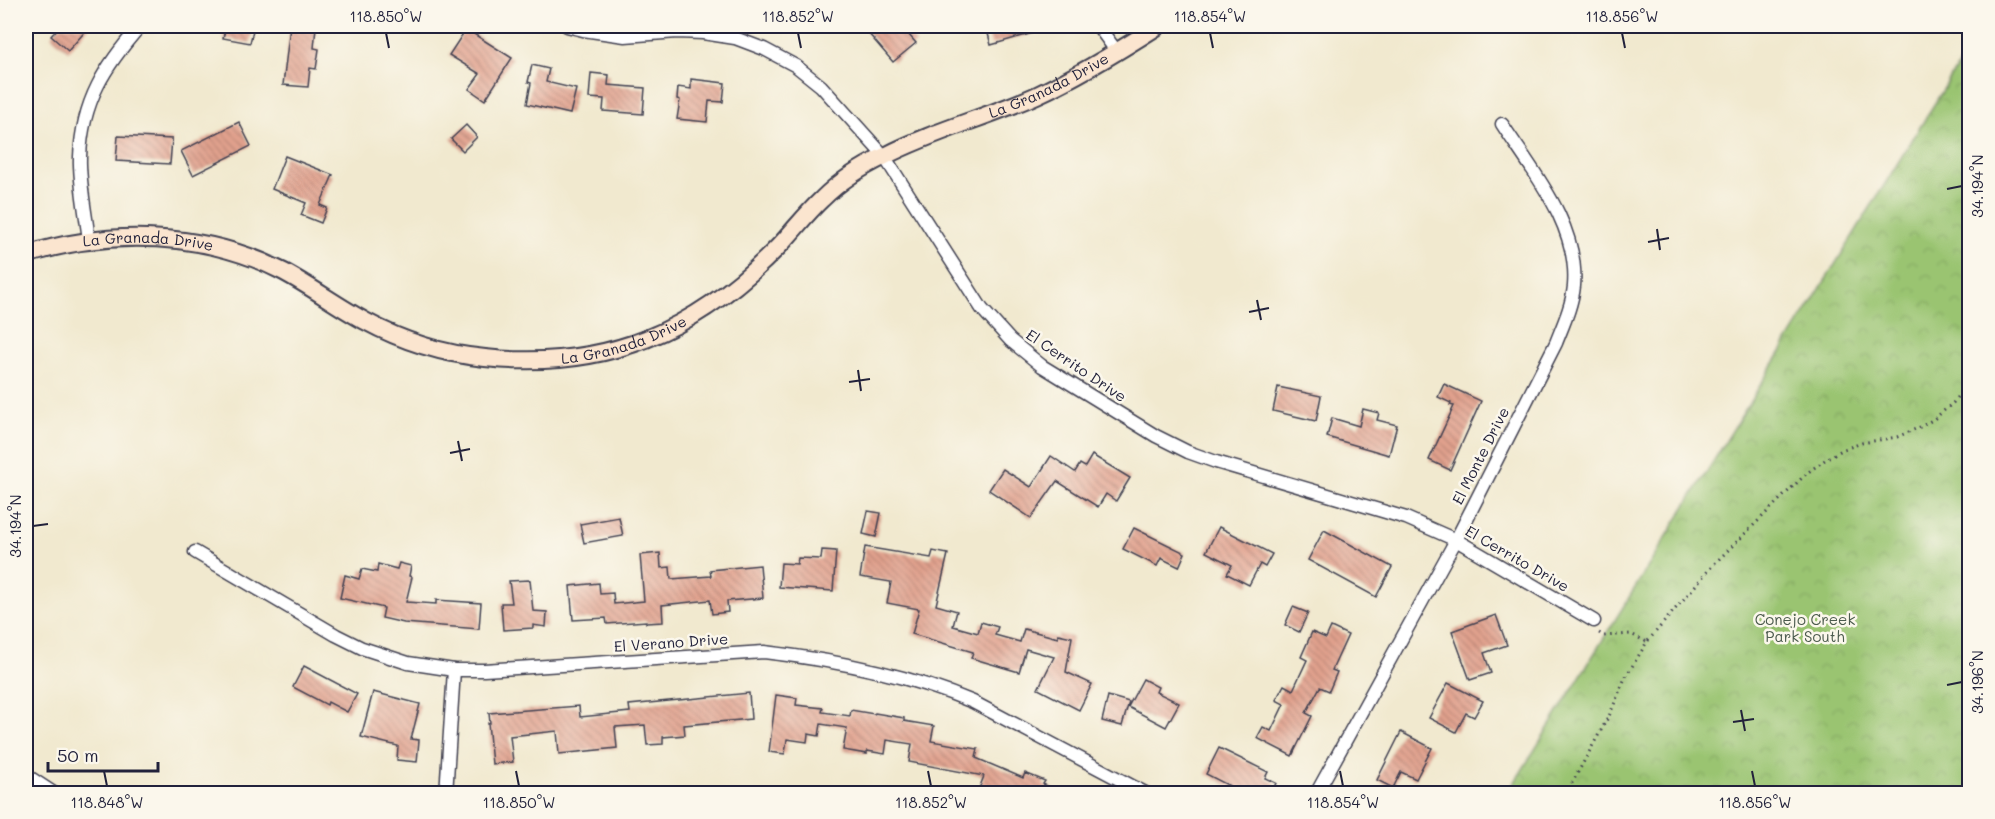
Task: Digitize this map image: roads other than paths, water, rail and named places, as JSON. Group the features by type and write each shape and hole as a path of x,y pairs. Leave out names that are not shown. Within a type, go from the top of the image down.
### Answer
{"street":[{"path":"89,240 80,158 85,115 95,90 116,54 140,26"},
{"name":"El Cerrito Drive","path":"567,26 625,36 677,32 735,38 765,49 796,66 821,86 884,156 982,309 1010,340 1042,366 1156,436 1188,452 1406,518 1456,540 1594,621"},
{"path":"1098,26 1117,52"},
{"name":"La Granada Drive","path":"26,255 89,240 148,238 182,241 248,257 280,270 363,320 418,344 485,358 555,360 591,356 664,332 701,313 737,287 823,198 850,176 884,156 1037,95 1096,65 1158,26"},
{"name":"El Monte Drive","path":"1316,794 1456,540 1556,343 1568,313 1574,286 1573,256 1564,226 1549,195 1502,124"},
{"name":"El Verano Drive","path":"195,552 336,635 362,648 408,663 454,670 484,670 764,652 810,657 915,681 944,690 973,702 1148,794"},
{"path":"446,794 454,670"},
{"path":"26,775 55,794"}],"park label":[{"name":"Conejo Creek Park South","path":"1805,628"}]}
